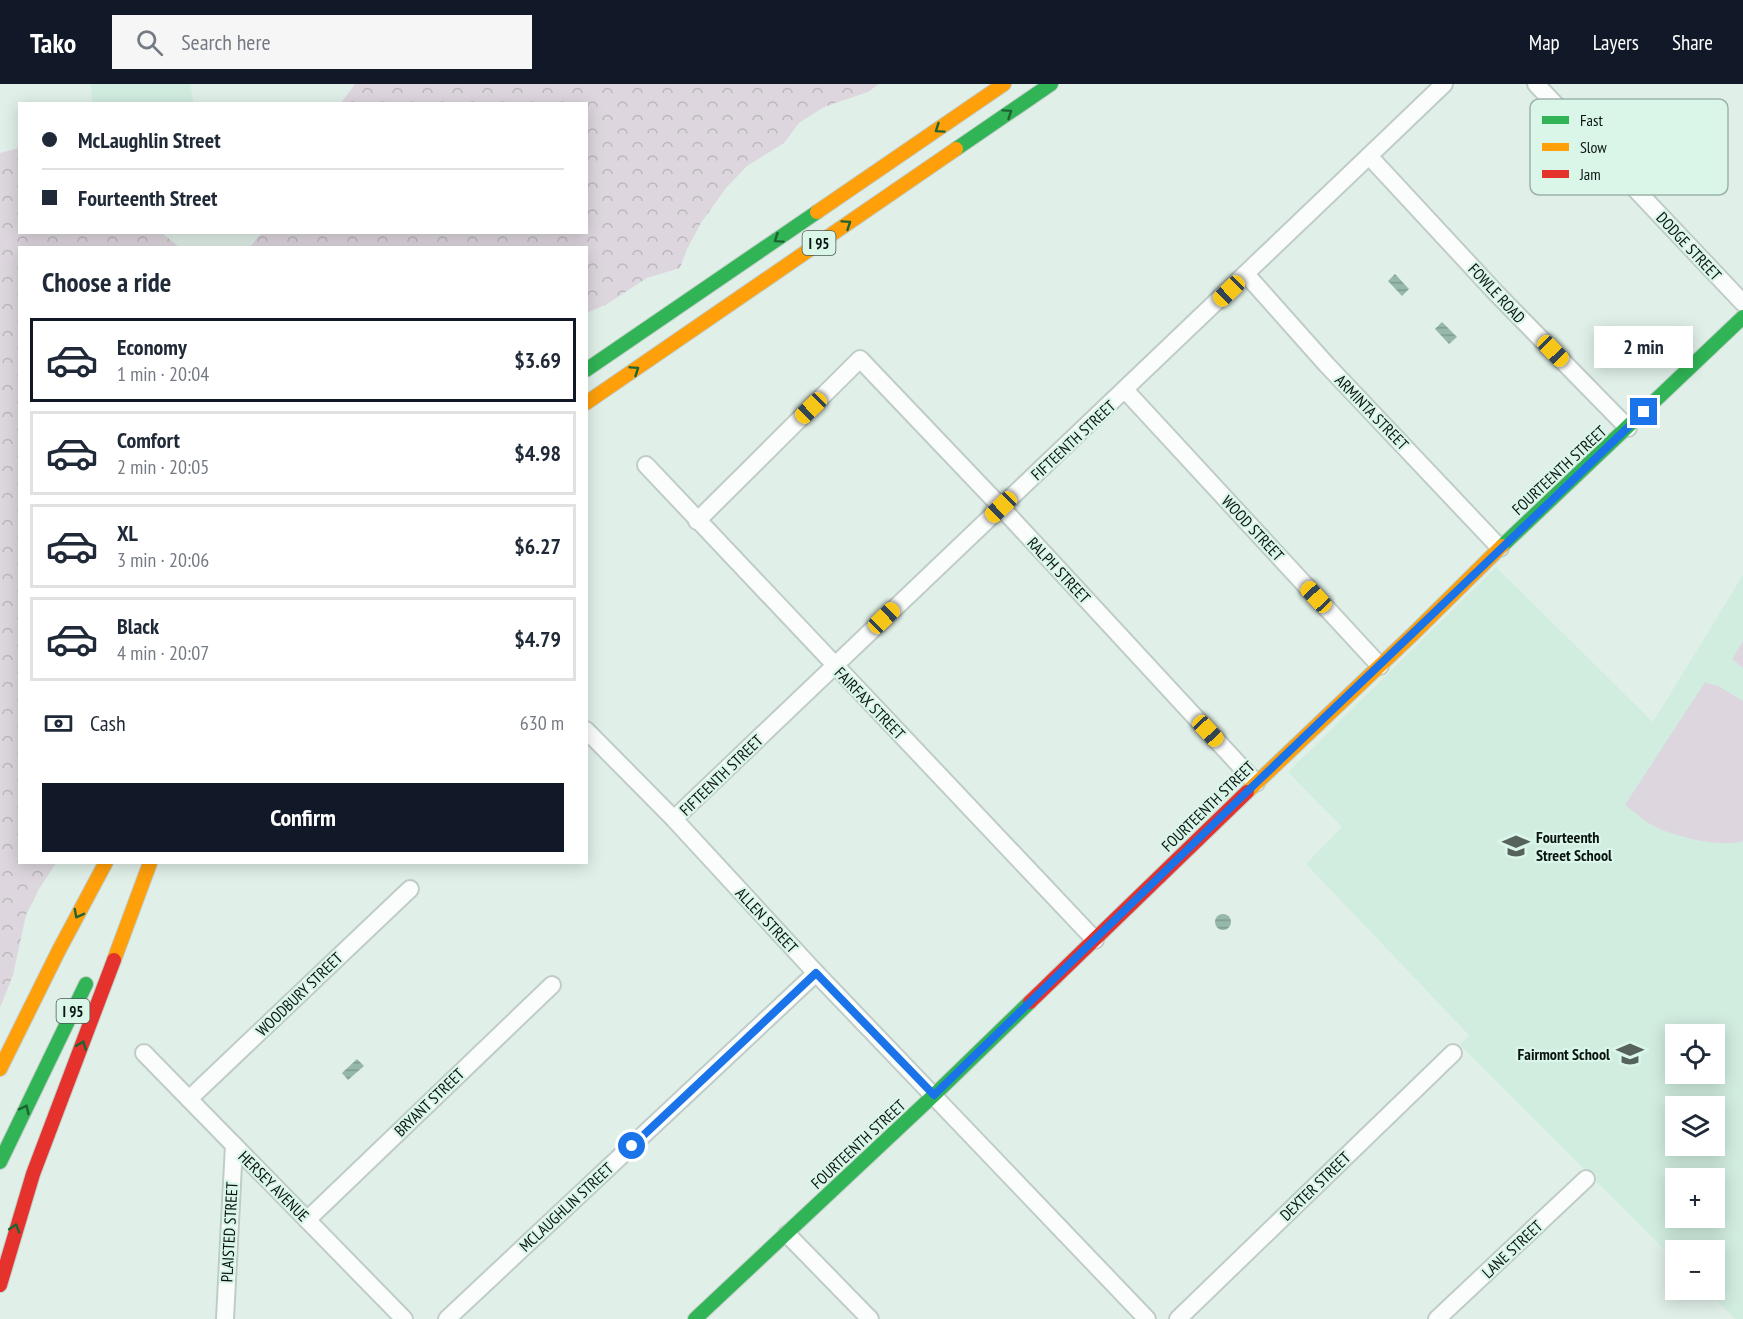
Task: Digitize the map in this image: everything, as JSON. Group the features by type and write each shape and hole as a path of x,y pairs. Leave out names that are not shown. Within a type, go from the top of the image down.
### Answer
{"main road":[{"name":"I 95","path":"588,369 1004,84"},
{"name":"I 95","path":"588,402 1051,84"},
{"name":"FOURTEENTH STREET","path":"695,1319 934,1095 1743,316"},
{"name":"I 95","path":"0,1069 58,950 105,864"},
{"path":"102,952 150,864"},
{"path":"0,1284 33,1174 151,864"},
{"name":"I 95","path":"0,1162 92,972"},
{"path":"0,1064 11,1047"}],"street":[{"name":"FIFTEENTH STREET","path":"674,819 1444,84"},
{"name":"DODGE STREET","path":"1536,84 1550,99"},
{"name":"FOWLE ROAD","path":"1369,156 1497,294 1628,428"},
{"name":"DODGE STREET","path":"1641,195 1743,303"},
{"name":"ARMINTA STREET","path":"1246,274 1326,364 1500,548"},
{"name":"RALPH STREET","path":"697,521 860,359 1001,507 1256,783"},
{"name":"WOOD STREET","path":"1125,390 1380,666"},
{"name":"FAIRFAX STREET","path":"646,465 1095,940"},
{"name":"ALLEN STREET","path":"588,732 674,819 816,973 1147,1319"},
{"name":"WOODBURY STREET","path":"189,1099 410,889"},
{"name":"MCLAUGHLIN STREET","path":"447,1319 816,973"},
{"name":"BRYANT STREET","path":"307,1220 552,985"},
{"name":"HERSEY AVENUE","path":"144,1053 404,1319"},
{"name":"DEXTER STREET","path":"1178,1319 1453,1053"},
{"name":"PLAISTED STREET","path":"225,1319 234,1145"},
{"name":"LANE STREET","path":"1437,1319 1586,1179"},
{"path":"787,1234 870,1319"}],"shaded area":[{"path":"90,84 190,84 194,102 93,102"},
{"path":"1395,274 1409,289 1402,296 1388,281"},
{"path":"1442,322 1457,337 1449,344 1435,329"},
{"name":"Fourteenth Street School","path":"1496,567 1653,722 1743,575 1743,1319 1735,1319 1716,1300 1725,1300 1725,1240 1665,1240 1665,1250 1460,1045 1469,1035 1306,864 1342,827 1288,772"},
{"path":"1223,914 1229,916 1231,922 1229,928 1223,930 1217,928 1215,922 1217,916"},
{"path":"357,1059 364,1066 348,1080 342,1073"}],"green space":[{"path":"355,84 879,84 868,92 824,107 799,123 784,143 747,166 726,188 701,223 680,268 647,278 607,304 588,313 588,246 251,246 260,234 588,234 588,102 342,102"},
{"path":"18,148 18,234 163,234 178,246 18,246 18,864 55,864 26,915 13,975 0,1008 0,153"},
{"path":"1743,641 1743,668 1732,659"},
{"path":"1705,682 1720,687 1743,701 1743,841 1734,843 1699,840 1665,831 1644,820 1625,805"}],"traffic: fast":[{"path":"956,149 1051,84"},
{"path":"588,369 817,212"},
{"path":"1502,546 1743,317"},
{"path":"0,1162 86,984"},
{"path":"695,1319 1030,1002"}],"traffic: slow":[{"path":"817,212 1004,84"},
{"path":"588,402 956,149"},
{"path":"1247,792 1502,546"},
{"path":"0,1069 105,864"},
{"path":"114,960 150,864"}],"traffic: jam":[{"path":"1030,1002 1247,792"},
{"path":"0,1285 33,1174 114,960"}],"place":[{"name":"Fourteenth Street School","path":"1516,846"},
{"name":"Fairmont School","path":"1630,1054"}],"route":[{"path":"632,1146 816,973 934,1095 1500,548 1644,412"}]}
